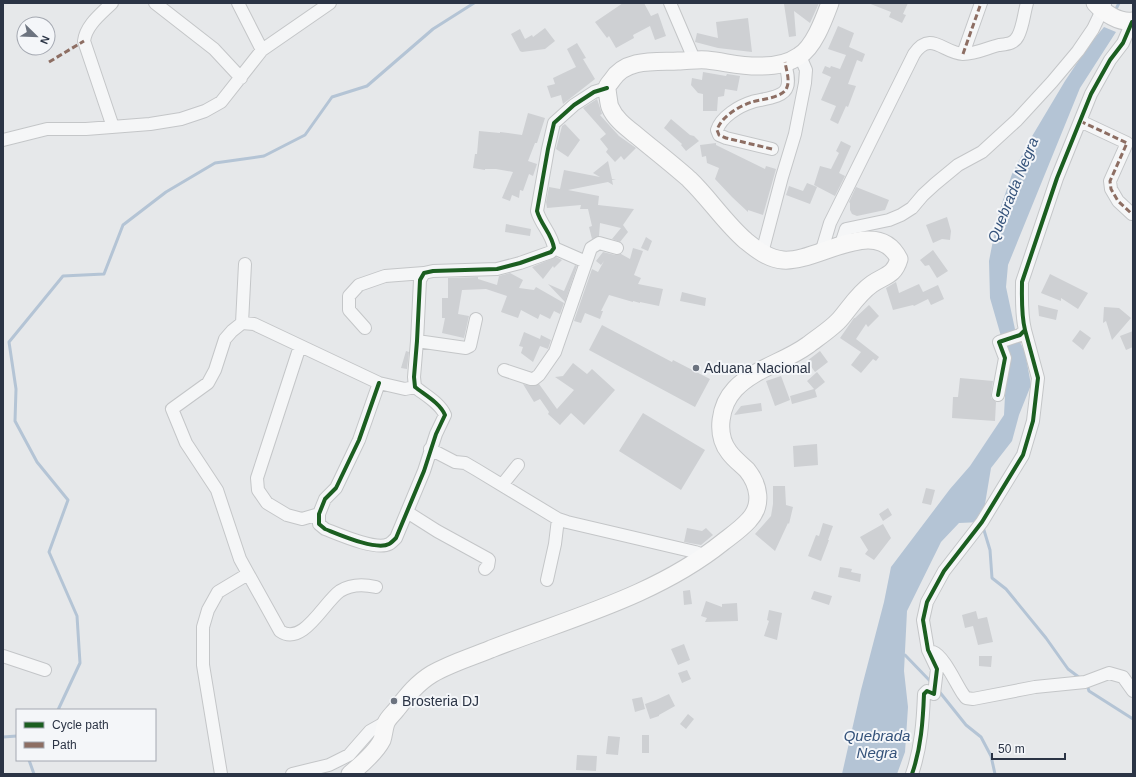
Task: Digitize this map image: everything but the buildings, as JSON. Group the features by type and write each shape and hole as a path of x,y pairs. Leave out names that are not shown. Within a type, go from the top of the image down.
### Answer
{"main road":[{"path":"350,774 364,762 381,740 386,722 415,687 432,674 456,663 633,595 687,568 706,556 752,518 756,509 758,498 756,484 747,470 728,451 724,444 721,427 725,403 735,389 749,378 806,346 833,326 867,288 888,275 897,267 899,259 888,245 879,241 861,240 841,244 821,253 800,259 783,260 769,257 762,253 746,241 689,179 618,119 609,106 607,88 615,75 627,67 640,63 694,59 708,60 738,66 763,66 793,59 810,45 819,29 830,3"}],"street":[{"path":"112,3 85,32 84,41 113,127"},
{"path":"155,3 214,49 241,78"},
{"path":"238,3 262,50"},
{"path":"3,140 47,129 86,129 150,124 181,118 205,111 222,102 262,50 330,3"},
{"path":"670,3 694,59"},
{"path":"963,54 981,3"},
{"path":"821,253 830,223 914,54 919,47 930,43 940,45 963,54 978,52 1015,41 1019,36 1027,3"},
{"path":"841,244 846,229 889,220 901,215 912,208 922,195 958,165 982,152 1017,120 1052,82 1093,29 1114,14 1123,43 1110,60 1091,94 1057,178 1022,282 1022,332 1038,378 1033,421 1023,455 982,522 944,571 927,602 923,620 928,650 937,669 936,687 934,694 927,691 924,694 923,727 917,761 912,774"},
{"path":"762,253 795,134 804,90 806,70 793,59 788,86 785,91 766,100 752,102 741,107 722,122 717,130 719,135 726,138 772,149"},
{"path":"365,328 349,310 349,296 359,285 385,276 433,271 498,269 546,255 551,252 554,248 553,241 537,212 554,123 574,105 594,92 607,88"},
{"path":"1080,121 1130,144 1110,181 1111,189 1118,201 1132,214"},
{"path":"504,370 531,380 536,378 555,352 591,248 599,243 616,248"},
{"path":"554,248 586,262"},
{"path":"242,323 245,264"},
{"path":"379,383 359,440 336,488 325,499 319,514 319,524 325,529 362,543 381,546 388,545 396,538 424,471 430,449 445,415 436,403 415,387 414,377 420,280 424,273"},
{"path":"417,341 466,348 470,346 476,319"},
{"path":"376,587 364,585 345,588 335,595 309,625 295,635 288,635 280,631 240,559 217,490 186,443 172,408 198,392 208,383 215,370 225,339 242,323 254,324 379,383 404,389 415,387"},
{"path":"998,395 1004,358 999,342 1022,332"},
{"path":"300,346 257,478 258,490 267,503 287,515 302,519 319,514"},
{"path":"430,449 455,462 465,464 558,519 695,552 706,556"},
{"path":"502,485 518,465"},
{"path":"407,512 436,531 488,559 488,566 485,569"},
{"path":"546,580 555,544 558,519"},
{"path":"221,774 204,671 203,627 208,610 218,592 248,574"},
{"path":"928,650 937,654 966,698 973,699 1035,687 1085,682 1110,673 1123,677 1133,691"},
{"path":"3,656 45,670"},
{"path":"292,774 329,765 349,755 370,731 386,722"}],"water":[{"name":"Quebrada Negra","path":"1104,27 1116,32 1080,88 1008,265 1006,287 1016,334 1025,352 1031,385 1019,415 1012,441 991,468 982,522 959,523 941,542 907,611 904,671 908,707 905,752 897,774 842,774 861,690 884,602 891,567 950,489 970,466 1004,415 1007,357 990,298 989,261 998,215 1012,174 1031,138 1065,81 1089,45"}],"waterway":[{"path":"58,709 80,663 77,616 49,552 68,500 37,462 15,421 16,389 9,342 63,276 104,274 123,225 166,192 215,163 264,156 305,135 332,97 367,86 433,29 474,3"},
{"name":"Quebrada Negra","path":"1115,11 1119,3"},
{"path":"983,527 990,550 992,578 1006,589 1046,638 1068,669 1080,678"},
{"path":"905,655 932,683"},
{"path":"1087,685 1089,691 1133,719"},
{"path":"938,690 966,725 981,737 991,756 995,774"},
{"path":"3,737 16,736"},
{"path":"29,761 34,774"}],"marked path":[{"path":"963,54 981,3"},
{"path":"49,62 84,41"},
{"path":"772,149 726,138 719,135 717,130 726,116 736,109 752,102 772,98 782,94 787,87 788,81 785,62"},
{"path":"1080,121 1127,143 1110,181 1111,189 1118,201 1132,214"}],"cycle path":[{"path":"998,395 1005,358 999,342 1020,335 1025,330 1022,312 1022,282 1057,178 1091,94 1110,60 1123,43 1132,22"},
{"path":"379,383 359,440 336,488 325,499 319,514 319,524 325,529 348,538 366,544 383,546 390,544 396,538 424,471 436,434 445,415 436,403 415,387 414,377 420,280 424,273 433,271 497,269 551,252 554,248 553,243 537,211 554,123 574,105 594,92 607,88"},
{"path":"912,774 918,754 924,694 927,691 934,694 937,669 928,650 923,620 927,602 944,571 982,522 1023,455 1033,421 1038,378 1025,330"}],"place":[{"name":"Aduana Nacional","path":"696,368"},
{"name":"Brosteria DJ","path":"394,701"}]}
